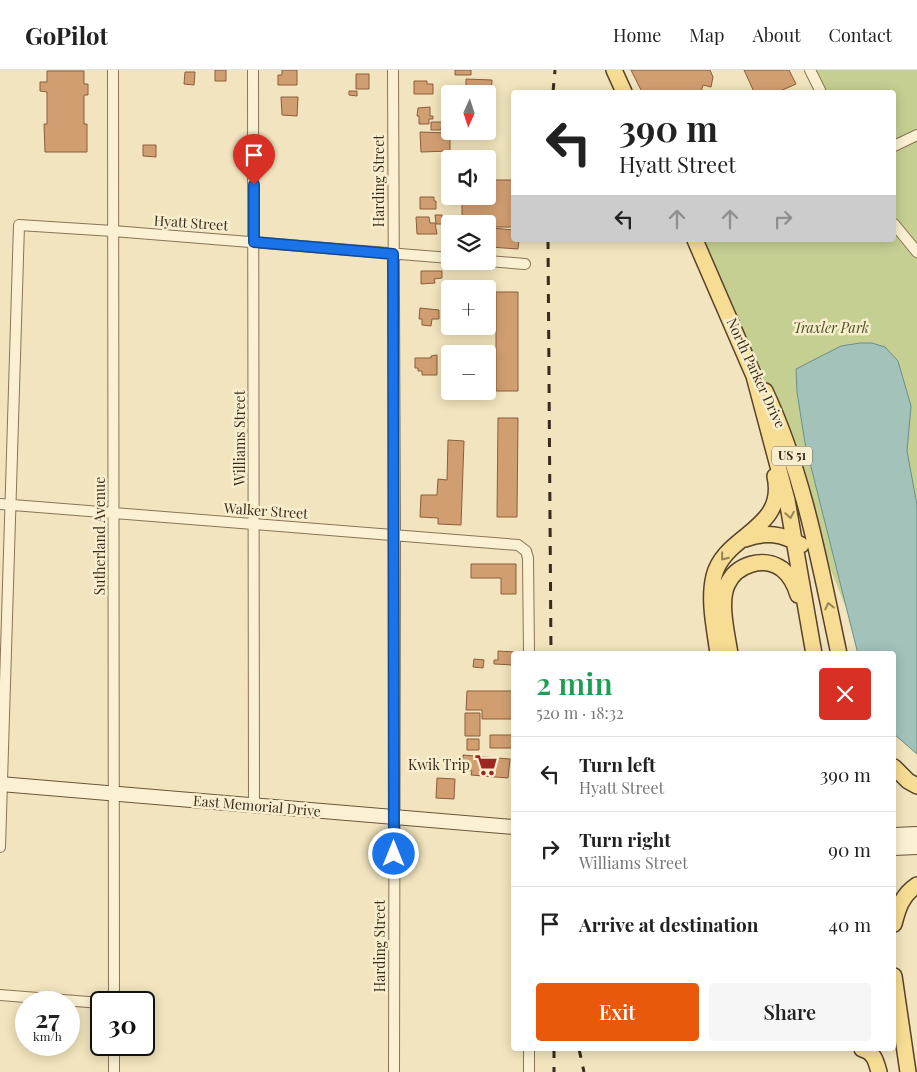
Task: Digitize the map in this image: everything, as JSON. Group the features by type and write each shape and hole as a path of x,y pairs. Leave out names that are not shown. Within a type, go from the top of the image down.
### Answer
{"main road":[{"path":"614,70 623,90"},
{"name":"North Parker Drive","path":"697,242 754,376 787,500 813,650"},
{"name":"North Parker Drive","path":"708,270 775,412 793,459 817,547 839,651"},
{"path":"718,651 713,612 714,576 719,563 731,549 772,511 777,485 773,468 771,442"},
{"path":"742,540 756,535 786,536 811,555 825,584"},
{"path":"730,651 724,606 727,586 736,572 749,565 758,563 774,565 782,569 792,580 813,650"},
{"path":"896,769 908,781 917,786"},
{"name":"East Memorial Drive","path":"1,784 511,827"},
{"path":"896,841 917,834"},
{"path":"896,841 917,847"},
{"path":"896,916 899,904 909,891 917,885"},
{"path":"896,1005 908,1072"},
{"path":"869,1051 879,1072"},
{"path":"883,1051 887,1072"}],"street":[{"name":"Sutherland Avenue","path":"113,70 114,991"},
{"name":"Williams Street","path":"253,70 254,805"},
{"name":"Harding Street","path":"393,70 395,535 394,1072"},
{"path":"810,70 820,90"},
{"path":"896,145 917,135"},
{"name":"Hyatt Street","path":"5,505 19,226 113,231 441,257"},
{"path":"896,226 917,252"},
{"path":"496,262 525,264"},
{"path":"0,847 5,505"},
{"name":"Walker Street","path":"5,505 514,544 520,546 526,552 528,561 529,651"},
{"path":"0,995 90,1002"},
{"path":"529,1051 529,1072"},
{"path":"114,1056 114,1072"}],"green space":[{"name":"Traxler Park","path":"810,70 917,70 917,754 896,736 896,651 857,651 847,610 698,242 896,242 896,90 820,90"}],"water":[{"path":"872,343 885,347 898,361 911,406 907,451 917,505 917,754 896,736 896,651 857,651 805,443 797,392 796,369 841,346"}],"building":[{"path":"215,70 226,70 226,81 215,81"},
{"path":"282,70 297,70 297,85 278,85 278,75 282,75"},
{"path":"455,70 471,70 471,75 455,75"},
{"path":"631,70 710,70 713,77 711,87 703,85 702,90 641,90"},
{"path":"744,70 789,70 796,84 782,90 753,90"},
{"path":"47,71 84,71 84,84 88,84 88,95 84,95 84,124 87,124 87,152 45,152 44,124 47,124 47,92 40,91 40,82 47,82"},
{"path":"185,72 195,72 194,85 184,84"},
{"path":"356,74 369,74 369,89 356,89"},
{"path":"466,79 492,80 492,85 466,85"},
{"path":"414,81 427,81 427,84 433,84 433,94 414,94"},
{"path":"349,91 357,91 357,96 349,95"},
{"path":"281,97 298,97 297,116 282,115"},
{"path":"430,107 430,116 433,116 433,119 429,119 429,124 419,124 418,108"},
{"path":"431,122 441,122 441,130 431,130"},
{"path":"420,132 441,133 441,140 450,140 450,150 421,152"},
{"path":"143,145 156,145 156,157 143,156"},
{"path":"496,180 511,180 511,227 496,227 496,215 462,215 462,205 496,205"},
{"path":"420,197 434,197 436,209 420,209"},
{"path":"435,215 441,215 441,224 436,224"},
{"path":"416,217 429,217 430,223 435,223 437,234 417,234"},
{"path":"496,228 511,230 511,242 519,242 518,249 496,247"},
{"path":"421,271 442,271 442,278 434,279 435,283 421,284"},
{"path":"496,292 518,292 518,391 496,391"},
{"path":"420,308 439,310 439,319 432,319 431,326 422,325 422,319 419,319"},
{"path":"437,355 437,375 422,375 422,371 418,371 418,368 415,368 415,358 431,358 431,356"},
{"path":"498,418 518,418 517,517 497,517"},
{"path":"448,440 464,441 461,525 438,524 438,518 420,517 421,495 437,495 438,479 447,480"},
{"path":"471,564 516,564 516,594 501,594 501,578 471,578"},
{"path":"498,651 511,652 511,665 494,664 494,660 498,660"},
{"path":"474,659 484,660 483,668 473,667"},
{"path":"467,691 511,691 511,719 482,719 482,710 466,710"},
{"path":"465,713 480,713 480,736 465,736"},
{"path":"490,735 511,735 511,748 490,748"},
{"path":"467,739 479,739 479,750 467,750"},
{"name":"Kwik Trip","path":"463,755 510,759 508,778 471,775 472,771 462,770"},
{"name":"Kwik Trip","path":"437,778 455,779 454,799 436,798"}],"railway":[{"path":"553,90 555,70"},
{"path":"548,242 551,651"},
{"path":"554,1051 554,1072"},
{"path":"579,1051 584,1072"}],"place":[{"name":"Kwik Trip","path":"486,765"}],"route":[{"path":"254,185 254,242 393,254 395,535 394,854"}]}
